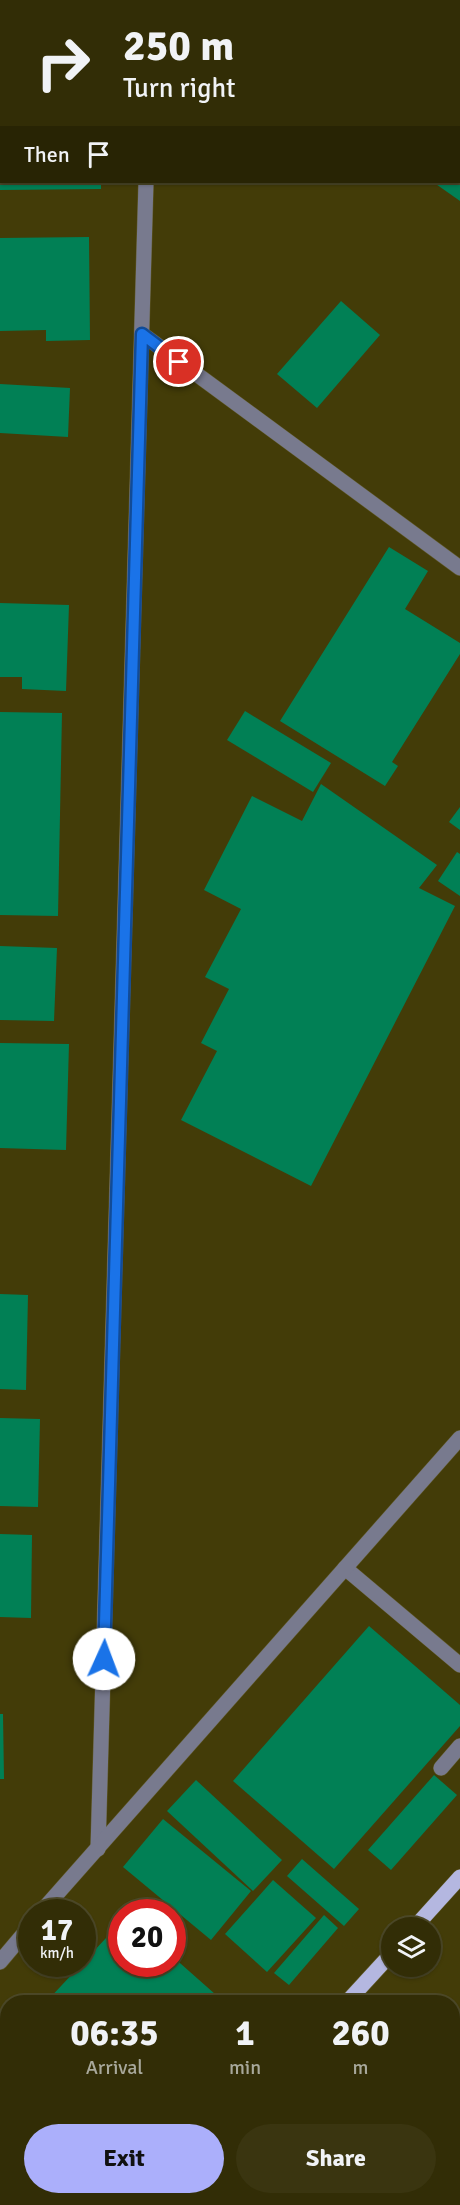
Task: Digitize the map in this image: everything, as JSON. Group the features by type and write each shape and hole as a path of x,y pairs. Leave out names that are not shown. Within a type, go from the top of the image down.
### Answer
{"main road":[{"path":"424,1917 460,1877"},
{"path":"353,1995 381,1965"}],"street":[{"path":"98,1848 146,183"},
{"path":"142,334 460,568"},
{"path":"53,1899 460,1438"},
{"path":"345,1568 460,1665"},
{"path":"441,1768 460,1746"},
{"path":"0,1962 18,1941"}],"building":[{"path":"0,183 101,183 101,189 0,190"},
{"path":"434,183 460,183 460,201"},
{"path":"89,237 90,340 46,341 46,330 0,331 0,238"},
{"path":"341,301 380,335 317,408 277,374"},
{"path":"0,384 70,388 68,437 0,433"},
{"path":"389,547 428,571 405,609 460,643 460,654 392,762 398,766 385,786 280,721"},
{"path":"0,603 69,605 66,691 22,689 22,677 0,677"},
{"path":"245,711 331,763 313,792 227,740"},
{"path":"0,712 62,713 58,916 0,915"},
{"path":"321,784 437,865 419,888 455,906 311,1186 181,1120 217,1051 201,1043 229,989 205,977 241,909 204,890 252,796 302,821"},
{"path":"460,807 460,830 449,822"},
{"path":"457,852 460,854 460,896 438,881"},
{"path":"0,946 57,948 54,1021 0,1020"},
{"path":"0,1043 69,1044 66,1150 0,1148"},
{"path":"0,1294 28,1295 26,1390 0,1389"},
{"path":"0,1418 40,1419 38,1507 0,1506"},
{"path":"0,1534 32,1535 31,1618 0,1617"},
{"path":"369,1626 460,1705 460,1726 334,1869 233,1781"},
{"path":"0,1714 3,1714 4,1779 0,1779"},
{"path":"434,1775 457,1795 391,1870 368,1850"},
{"path":"196,1780 282,1860 253,1891 167,1811"},
{"path":"163,1819 251,1891 211,1940 186,1919 186,1899 162,1899 123,1867"},
{"path":"302,1859 359,1909 344,1926 287,1876"},
{"path":"273,1880 316,1918 267,1972 225,1934"},
{"path":"324,1915 338,1928 289,1985 274,1973"},
{"path":"108,1936 108,1977 186,1977 186,1968 216,1995 53,1995 69,1977 96,1977 96,1949"}],"route":[{"path":"104,1659 142,334 179,362"}]}
